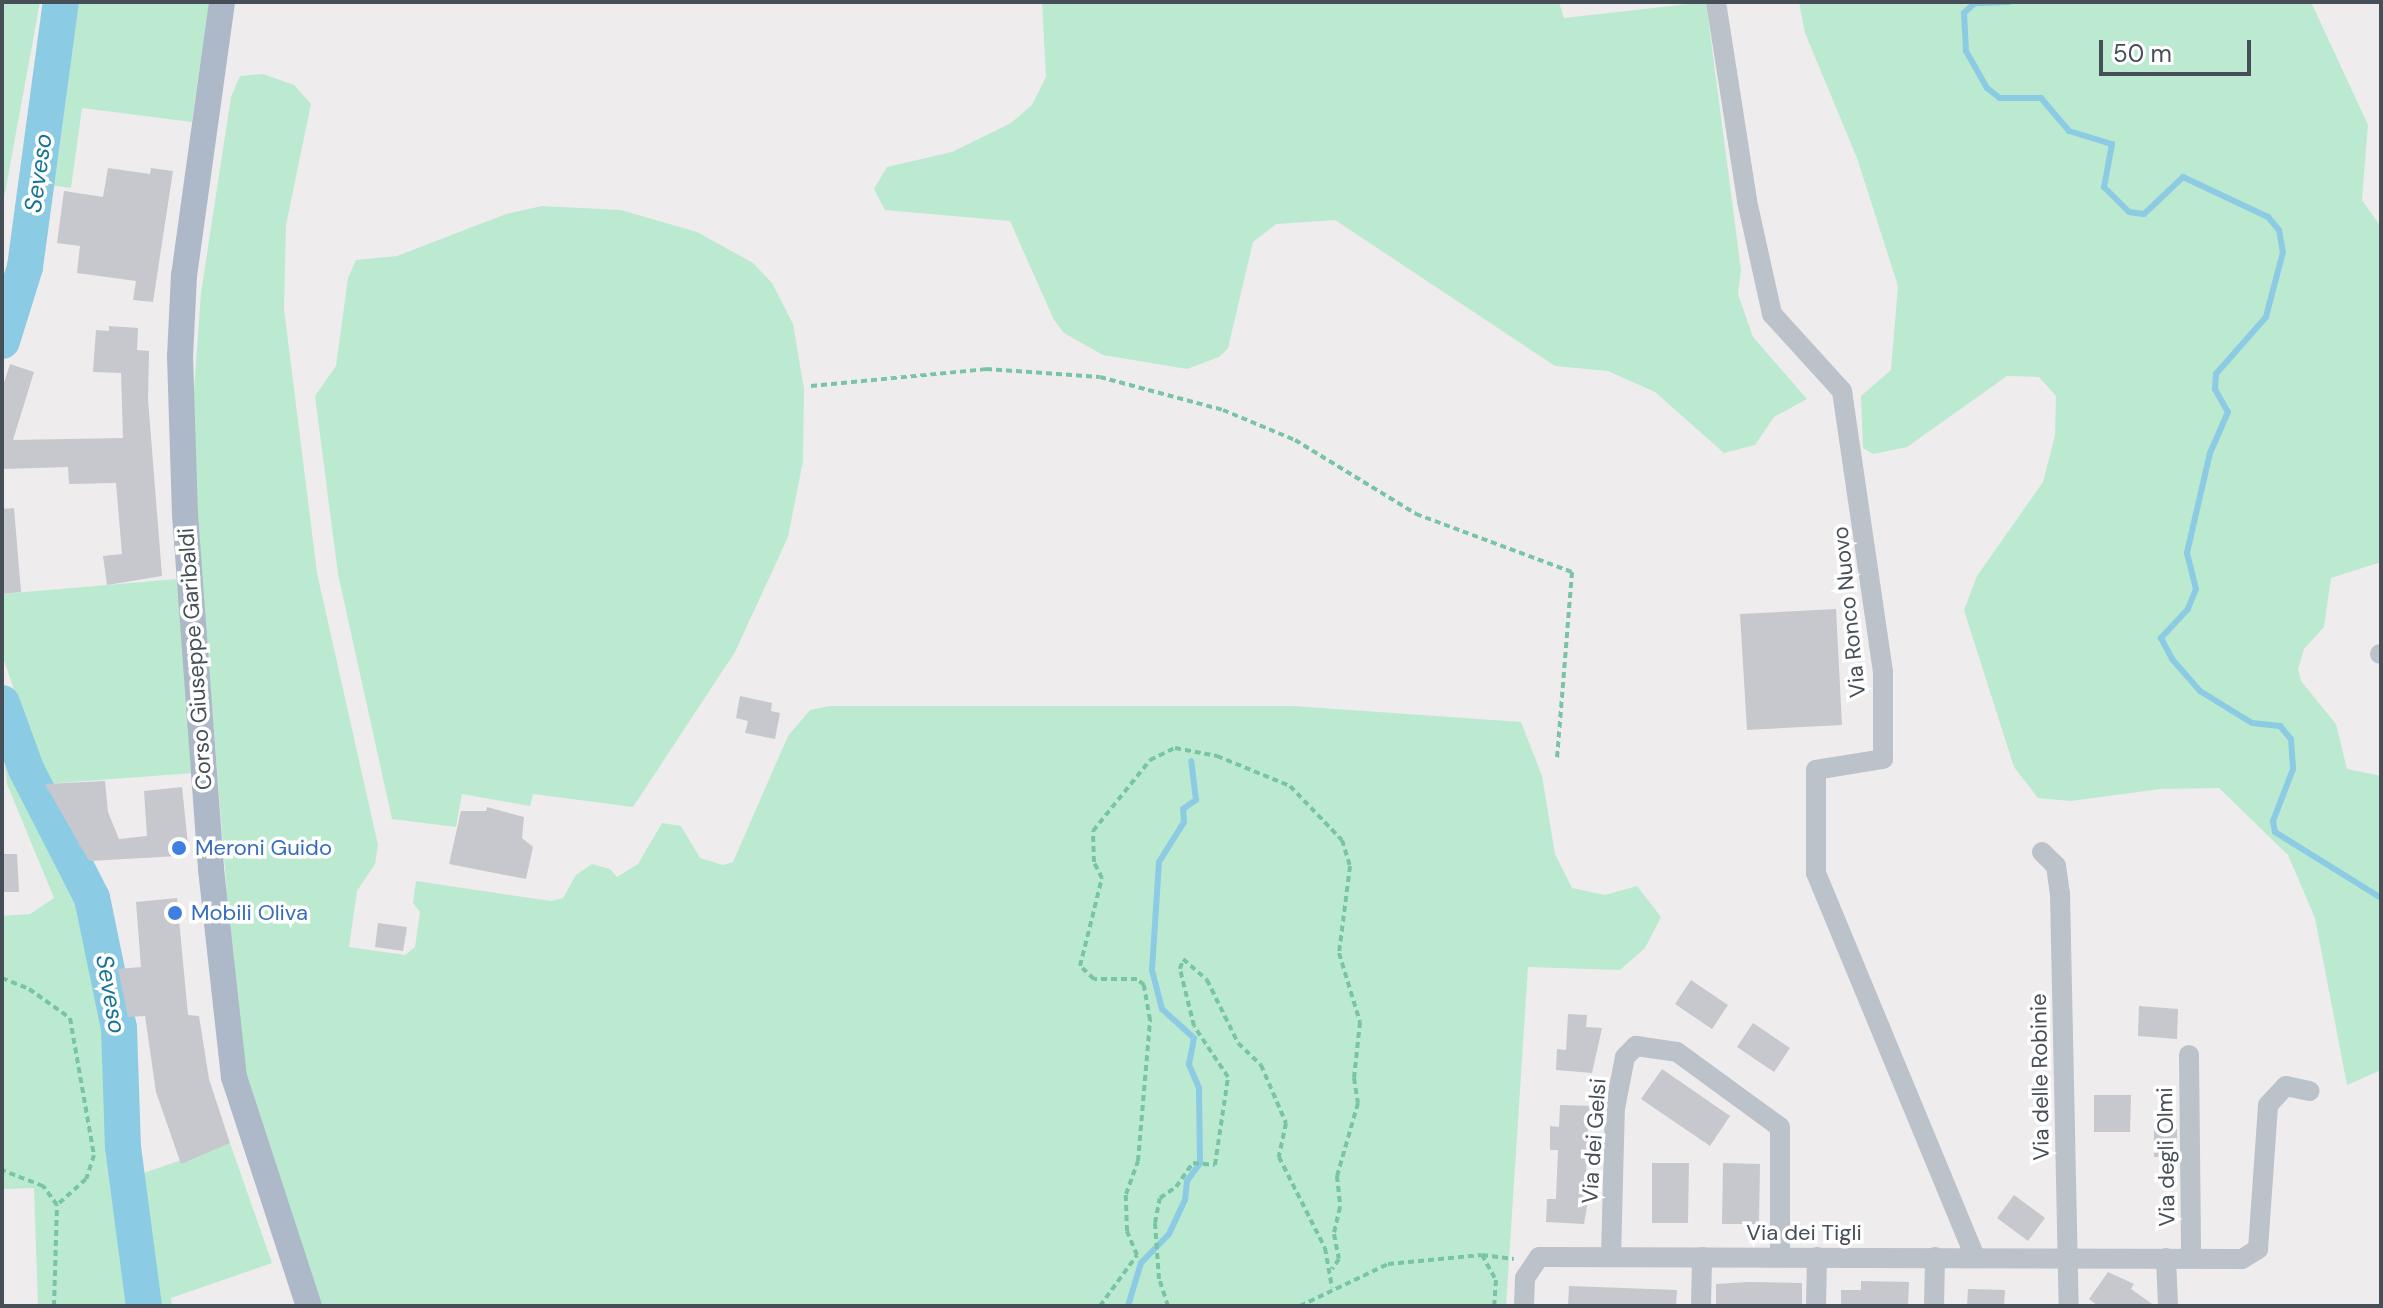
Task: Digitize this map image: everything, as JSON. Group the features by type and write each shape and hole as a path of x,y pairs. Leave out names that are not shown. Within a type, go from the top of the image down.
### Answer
{"main road":[{"name":"Corso Giuseppe Garibaldi","path":"222,2 183,302 180,427 189,576 211,869 234,1077 309,1306"}],"street":[{"name":"Via Ronco Nuovo","path":"1716,2 1747,201 1772,314 1842,391 1883,672 1883,759 1816,770 1816,873 1975,1257"},
{"name":"Via delle Robinie","path":"2042,852 2056,866 2060,893 2069,1306"},
{"name":"Via dei Gelsi","path":"1611,1257 1615,1108 1627,1054 1642,1046 1677,1052 1780,1127 1780,1257"},
{"name":"Via degli Olmi","path":"2189,1055 2191,1258"},
{"name":"Via degli Olmi","path":"2069,1257 2242,1259 2258,1249 2268,1105 2286,1086 2309,1091"},
{"name":"Via dei Tigli","path":"1536,1260 1611,1257 2069,1257"},
{"path":"1701,1306 1702,1257"},
{"path":"1816,1306 1817,1257"},
{"path":"1934,1306 1935,1257"},
{"path":"2166,1258 2168,1306"},
{"path":"1524,1306 1536,1260"}],"path":[{"path":"811,386 986,369 1100,377 1223,410 1295,440 1416,514 1572,572 1557,758"},
{"path":"1100,1306 1137,1255 1127,1231 1126,1194 1138,1161 1150,1020 1144,985 1137,979 1094,979 1080,966 1102,878 1094,862 1093,831 1150,760 1175,748 1217,756 1290,786 1342,840 1350,866 1339,953 1360,1022 1354,1078 1358,1103 1337,1176 1340,1207 1334,1234 1339,1259 1332,1269"},
{"path":"1168,1306 1157,1240 1160,1198 1176,1187 1193,1163 1203,1167 1215,1165 1220,1152 1217,1130 1228,1077 1194,1026 1194,1008 1180,969 1183,959 1207,980 1238,1043 1261,1065 1286,1123 1279,1157 1303,1197 1332,1269 1332,1287"},
{"path":"2,978 61,1008 77,1035 94,1163 86,1179 57,1205"},
{"path":"2,1170 51,1191 57,1205 54,1306"},
{"path":"1300,1306 1332,1287 1388,1264 1482,1255 1536,1260"},
{"path":"1482,1255 1496,1280 1494,1306"}],"green space":[{"path":"2,2 40,2 2,209"},
{"path":"74,2 209,2 192,122 82,108 71,188 49,185"},
{"path":"1042,2 1559,2 1564,18 1706,2 1741,270 1738,294 1753,337 1807,399 1774,417 1755,445 1724,453 1655,392 1608,371 1555,366 1335,220 1276,224 1253,242 1228,348 1219,357 1187,369 1103,355 1064,333 1054,320 1010,221 885,210 874,189 887,167 952,152 1011,123 1032,105 1046,77"},
{"path":"1799,2 2311,2 2368,125 2362,200 2381,227 2381,562 2331,578 2324,627 2304,649 2298,669 2301,681 2336,724 2347,769 2381,776 2381,1070 2347,1085 2315,918 2288,855 2219,788 2160,789 2071,801 2038,798 2014,767 1964,610 1977,576 2043,482 2055,435 2056,396 2039,377 2007,376 1907,447 1873,454 1863,448 1861,396 1891,370 1898,286 1857,158 1805,33"},
{"path":"263,74 294,85 311,104 286,225 284,309 317,573 378,845 375,864 357,891 349,947 405,955 415,947 420,912 413,903 416,881 551,901 563,898 576,875 592,864 610,869 617,877 638,864 662,823 681,826 700,858 723,865 733,862 788,736 810,710 829,706 1293,706 1521,722 1542,776 1555,854 1572,888 1605,895 1637,886 1661,917 1645,948 1620,970 1528,967 1506,1306 322,1306 246,1075 236,1008 194,480 192,419 201,293 231,97 240,76"},
{"path":"542,206 621,210 697,232 753,263 772,283 793,324 804,389 803,461 788,537 735,652 633,807 533,794 530,806 462,794 456,827 392,819 338,574 315,396 336,366 348,278 356,260 397,256 506,214"},
{"path":"177,579 194,773 45,784 2,654 2,594"},
{"path":"2,743 82,910 99,977 106,1019 111,1154 133,1306 38,1306 34,1188 2,1189 2,916 30,914 54,898 7,784"},
{"path":"230,1143 272,1263 171,1298 172,1306 157,1306 138,1175"}],"building":[{"path":"108,168 150,174 151,168 173,171 153,302 133,300 136,281 77,273 80,246 57,243 64,191 103,197"},
{"path":"109,326 138,328 137,350 149,351 148,399 162,576 107,585 103,556 122,554 116,483 69,484 68,467 2,469 2,389 10,364 34,372 13,440 123,438 121,373 93,372 96,330 109,331"},
{"path":"14,508 21,592 2,594 2,509"},
{"path":"1836,609 1842,725 1747,730 1740,614"},
{"path":"740,696 772,703 771,711 780,713 775,739 745,733 748,721 736,718"},
{"path":"105,781 108,812 119,839 147,836 144,791 182,787 188,845 178,856 89,861 45,784"},
{"path":"487,807 524,817 522,838 533,847 526,879 449,864 461,811 486,811"},
{"path":"2,854 17,854 19,892 2,892"},
{"path":"177,898 188,1015 199,1016 209,1079 230,1143 181,1164 156,1092 145,1016 128,1017 118,969 141,967 136,902"},
{"path":"378,923 407,927 403,951 375,947"},
{"path":"1691,980 1728,1005 1712,1029 1675,1004"},
{"path":"2139,1006 2178,1009 2177,1039 2138,1036"},
{"path":"1568,1014 1587,1015 1586,1027 1602,1028 1592,1073 1556,1070 1557,1049 1566,1050"},
{"path":"1753,1023 1790,1048 1774,1072 1737,1047"},
{"path":"1662,1069 1730,1116 1710,1146 1641,1099"},
{"path":"2094,1095 2131,1095 2130,1132 2094,1132"},
{"path":"1560,1105 1595,1106 1594,1128 1588,1128 1586,1178 1592,1178 1584,1224 1546,1222 1547,1199 1556,1199 1558,1150 1550,1150 1550,1126 1559,1127"},
{"path":"2154,1128 2177,1129 2177,1157 2154,1157"},
{"path":"1652,1163 1689,1163 1688,1223 1652,1223"},
{"path":"1723,1163 1760,1164 1759,1224 1722,1224"},
{"path":"2014,1195 2045,1218 2028,1241 1997,1218"},
{"path":"2108,1272 2134,1284 2131,1289 2155,1306 2098,1306 2089,1299"},
{"path":"1861,1281 1909,1282 1908,1306 1841,1306 1841,1290 1861,1290"},
{"path":"1802,1283 1802,1306 1716,1306 1716,1284"},
{"path":"1569,1286 1677,1290 1676,1306 1568,1306"},
{"path":"1968,1289 2005,1290 2004,1306 1967,1306"}],"waterway":[{"name":"Seveso","path":"2,341 25,267 61,2"},
{"path":"2009,2 1975,3 1964,13 1966,51 1987,88 2000,98 2041,98 2069,131 2112,144 2104,187 2129,212 2144,214 2183,177 2268,217 2279,230 2283,252 2266,317 2216,374 2215,389 2228,412 2210,453 2187,553 2196,589 2188,609 2161,638 2172,659 2200,691 2252,723 2280,726 2291,739 2293,769 2273,821 2275,832 2381,898"},
{"name":"Seveso","path":"2,703 26,769 92,898 119,1028 123,1147 144,1306"},
{"path":"1128,1306 1141,1263 1169,1234 1185,1200 1187,1181 1200,1163 1199,1088 1189,1064 1194,1038 1162,1009 1152,970 1159,862 1184,822 1183,809 1196,800 1191,761"}],"place":[{"name":"Meroni Guido","path":"179,848"},
{"name":"Mobili Oliva","path":"175,913"}]}
